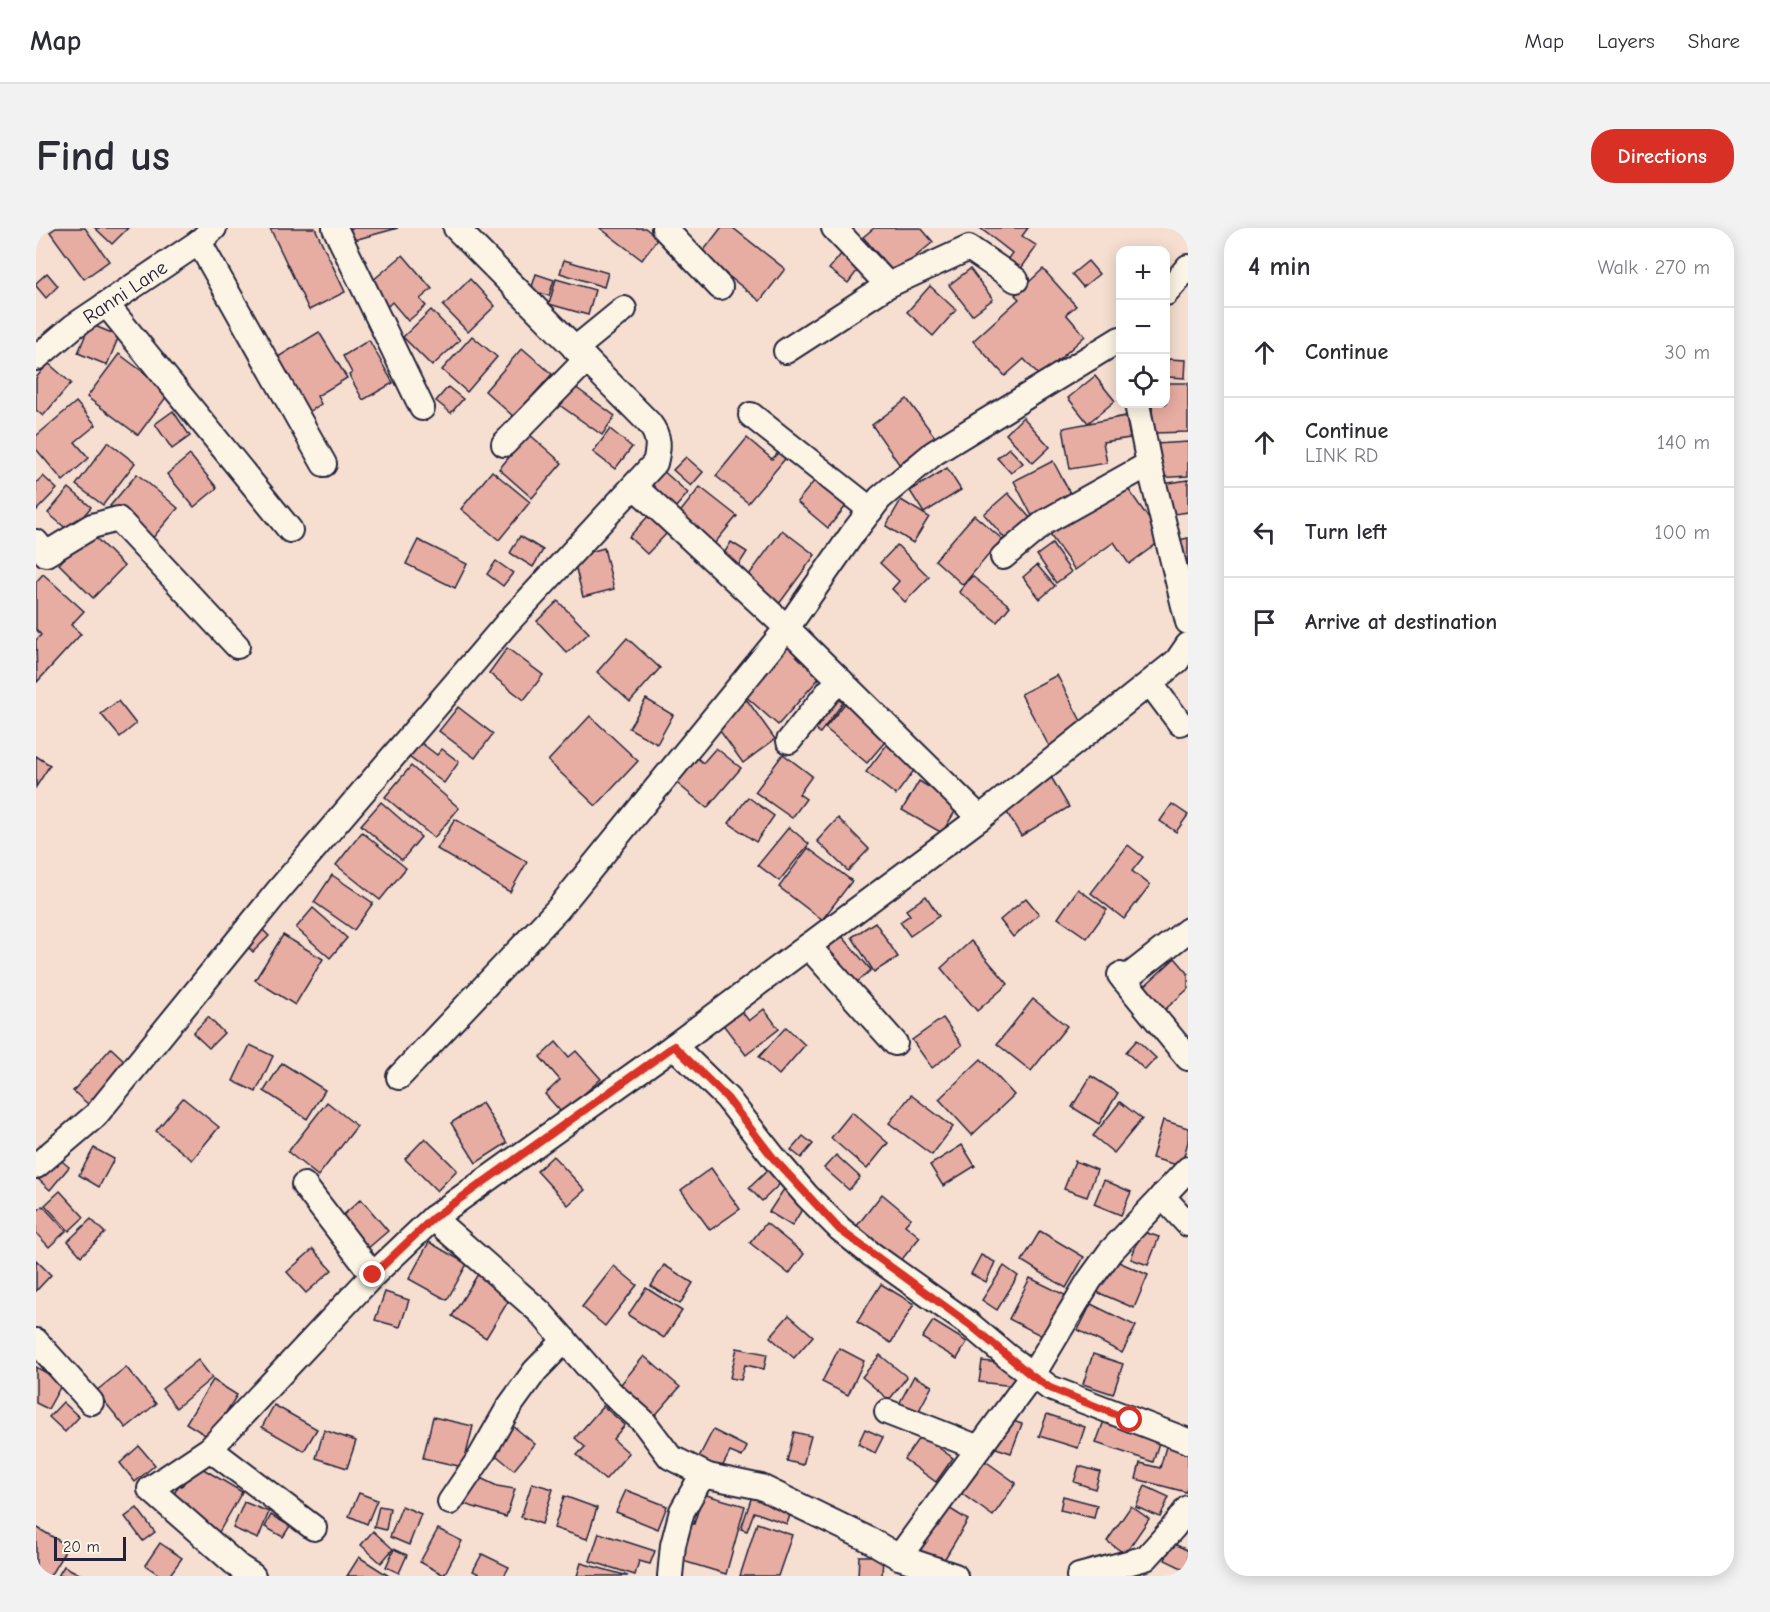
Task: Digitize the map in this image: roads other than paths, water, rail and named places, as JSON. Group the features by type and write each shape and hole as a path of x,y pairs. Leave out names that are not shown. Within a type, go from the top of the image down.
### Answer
{"street":[{"path":"335,228 422,408"},
{"path":"36,1166 96,1115 293,873 508,622 655,463 659,447 656,432 456,228"},
{"path":"664,228 720,287"},
{"path":"834,228 888,285"},
{"path":"207,235 324,464"},
{"name":"Ranni Lane","path":"36,358 74,326 207,235"},
{"path":"786,351 888,285 969,248 1016,280"},
{"path":"1170,288 1188,267"},
{"path":"106,304 290,530"},
{"path":"504,444 581,354 624,309"},
{"path":"399,1077 558,909 787,628 880,498 934,453 1116,341"},
{"path":"1138,408 1149,464 1188,622"},
{"path":"751,415 871,510"},
{"path":"1003,558 1045,522 1149,464"},
{"path":"634,486 787,628 980,818"},
{"path":"36,542 46,554 92,526 118,519 237,646"},
{"path":"253,1576 239,1567 150,1489 210,1449 373,1275 433,1218 674,1046 980,818 1177,661 1188,645"},
{"path":"789,741 829,691 841,681"},
{"path":"1150,683 1180,723"},
{"path":"1188,930 1122,977 1188,1058"},
{"path":"808,946 895,1042"},
{"path":"674,1046 727,1098 774,1159 840,1230 969,1324 1050,1388 1188,1442"},
{"path":"899,1557 1032,1376 1089,1281 1110,1252 1188,1169"},
{"path":"304,1185 373,1275"},
{"path":"1162,1196 1188,1224"},
{"path":"433,1218 540,1312 611,1393 643,1420 670,1457 708,1476 761,1487 868,1539 899,1557 955,1576"},
{"path":"450,1502 481,1456 509,1407 535,1371 565,1340"},
{"path":"36,1341 91,1402"},
{"path":"887,1413 979,1448"},
{"path":"210,1449 314,1528"},
{"path":"670,1576 673,1545 682,1511 699,1481 708,1476"},
{"path":"1079,1576 1146,1567 1188,1508"}]}
